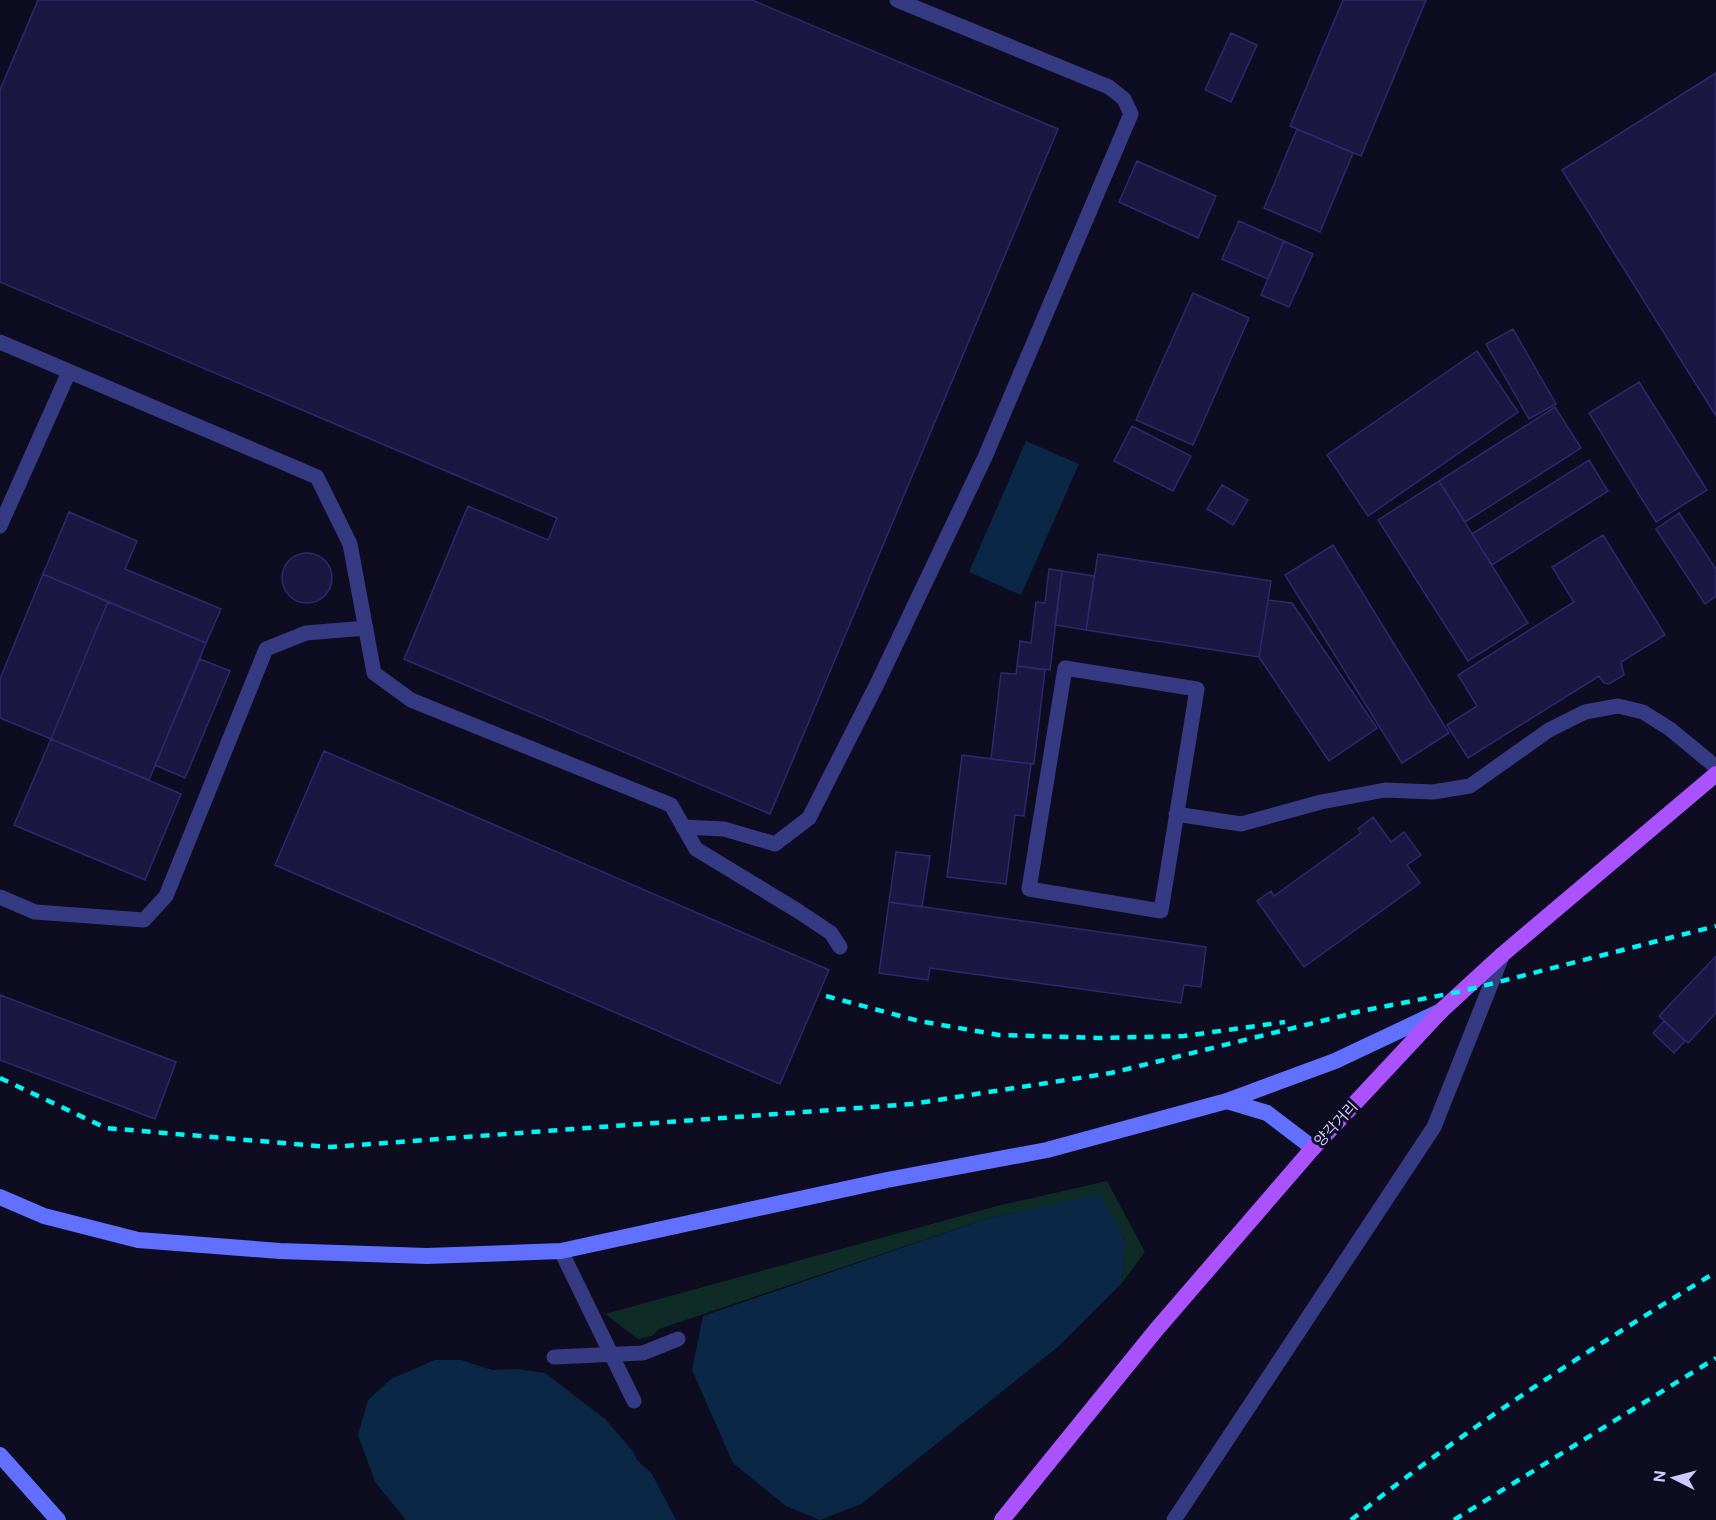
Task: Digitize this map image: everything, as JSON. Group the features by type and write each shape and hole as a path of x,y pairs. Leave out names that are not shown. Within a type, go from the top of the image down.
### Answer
{"main road":[{"name":"양각거리","path":"1002,1520 1156,1330 1313,1149 1442,1010 1503,954 1716,774"},
{"path":"0,1197 44,1216 138,1240 280,1251 427,1256 561,1251 887,1180 1047,1150 1227,1101 1335,1061 1442,1010"},
{"path":"1227,1101 1267,1113 1313,1149"},
{"path":"0,1455 58,1520"}],"lane":[{"path":"683,827 724,829 775,844 809,818 877,684 985,457 1131,114 1124,99 1109,87 897,0"},
{"path":"0,342 317,477 350,544 374,673 411,700 671,805 696,849 831,933 840,947"},
{"path":"0,526 69,372"},
{"path":"0,897 35,912 144,920 166,896 266,649 306,633 366,628"},
{"path":"1065,668 1197,689 1176,814 1161,911 1029,889 1065,668"},
{"path":"1176,814 1241,824 1321,802 1385,790 1433,792 1470,786 1549,730 1585,712 1618,706 1643,712 1670,729 1716,766"},
{"path":"1174,1520 1434,1127 1503,954"},
{"path":"561,1251 634,1401"},
{"path":"554,1357 643,1353 678,1339"}],"green space":[{"path":"1107,1181 1145,1252 1122,1283 1125,1240 1099,1195 989,1218 659,1329 652,1336 638,1339 605,1314 997,1206"}],"water":[{"path":"1026,441 1079,464 1021,595 969,572"},
{"path":"1099,1194 1125,1240 1122,1283 1059,1346 861,1504 820,1520 786,1506 733,1463 692,1370 703,1316 989,1218"},
{"path":"435,1360 461,1360 492,1370 518,1369 545,1373 605,1419 633,1451 637,1460 652,1474 676,1520 406,1520 375,1482 358,1435 368,1400 391,1379"}],"building":[{"path":"38,0 752,0 1058,129 770,814 404,659 468,506 548,540 557,518 0,282 0,90"},
{"path":"1343,0 1426,0 1361,156 1290,126"},
{"path":"1231,33 1257,45 1231,102 1205,90"},
{"path":"1716,73 1716,416 1562,170"},
{"path":"1297,129 1353,153 1320,232 1264,208"},
{"path":"1137,161 1216,196 1198,238 1119,202"},
{"path":"1239,221 1284,241 1268,279 1222,259"},
{"path":"1284,241 1313,254 1289,307 1261,295"},
{"path":"1193,293 1249,318 1193,445 1136,420"},
{"path":"1513,329 1556,404 1529,419 1486,344"},
{"path":"1477,351 1518,412 1368,516 1327,455"},
{"path":"1639,382 1707,490 1656,522 1589,413"},
{"path":"1555,407 1581,448 1465,522 1439,481"},
{"path":"1132,426 1191,456 1173,491 1114,461"},
{"path":"1589,460 1608,491 1492,565 1472,534"},
{"path":"1439,481 1528,623 1468,661 1378,520"},
{"path":"1222,485 1248,500 1233,525 1207,509"},
{"path":"69,512 137,541 125,569 221,609 206,643 43,574"},
{"path":"1679,513 1716,569 1716,596 1705,604 1656,529"},
{"path":"1603,535 1665,635 1621,662 1624,675 1609,684 1604,683 1599,676 1468,758 1447,725 1477,706 1458,675 1574,602 1552,567"},
{"path":"1333,545 1449,733 1402,763 1285,575"},
{"path":"312,553 325,560 331,568 331,588 325,596 317,602 302,603 289,596 283,588 282,573 289,560 297,554"},
{"path":"1098,554 1271,581 1259,657 1086,630"},
{"path":"1049,569 1062,571 1050,670 1017,666 1020,641 1031,643 1036,602 1045,603"},
{"path":"1062,571 1094,576 1086,630 1055,625"},
{"path":"43,574 108,602 51,739 0,718 0,679"},
{"path":"1268,600 1292,603 1377,728 1329,761 1259,657"},
{"path":"108,602 206,643 149,780 51,739"},
{"path":"200,659 230,671 185,778 155,765"},
{"path":"1017,666 1045,670 1034,764 991,759 1001,673 1016,674"},
{"path":"51,739 181,794 145,880 14,825"},
{"path":"324,751 829,970 780,1084 275,865"},
{"path":"962,755 1031,764 1024,816 1015,815 1006,884 947,877"},
{"path":"1373,817 1391,842 1404,832 1421,855 1407,865 1420,883 1304,967 1257,901 1271,891 1274,896 1361,833 1358,829"},
{"path":"896,852 930,856 922,907 889,902"},
{"path":"889,902 1206,947 1201,987 1184,985 1181,1003 930,968 928,980 879,973"},
{"path":"1716,956 1716,1013 1688,1043 1659,1016"},
{"path":"0,995 176,1062 155,1119 0,1060"},
{"path":"1664,1021 1685,1041 1674,1053 1653,1033"}],"railway":[{"path":"1351,1013 1463,991 1716,926"},
{"path":"826,996 919,1021 999,1035 1098,1038 1184,1036 1285,1022"},
{"path":"0,1078 106,1128 330,1147 912,1104 1111,1073 1358,1012"},
{"path":"1351,1520 1439,1453 1529,1390 1716,1272"},
{"path":"1454,1520 1716,1358"}]}
